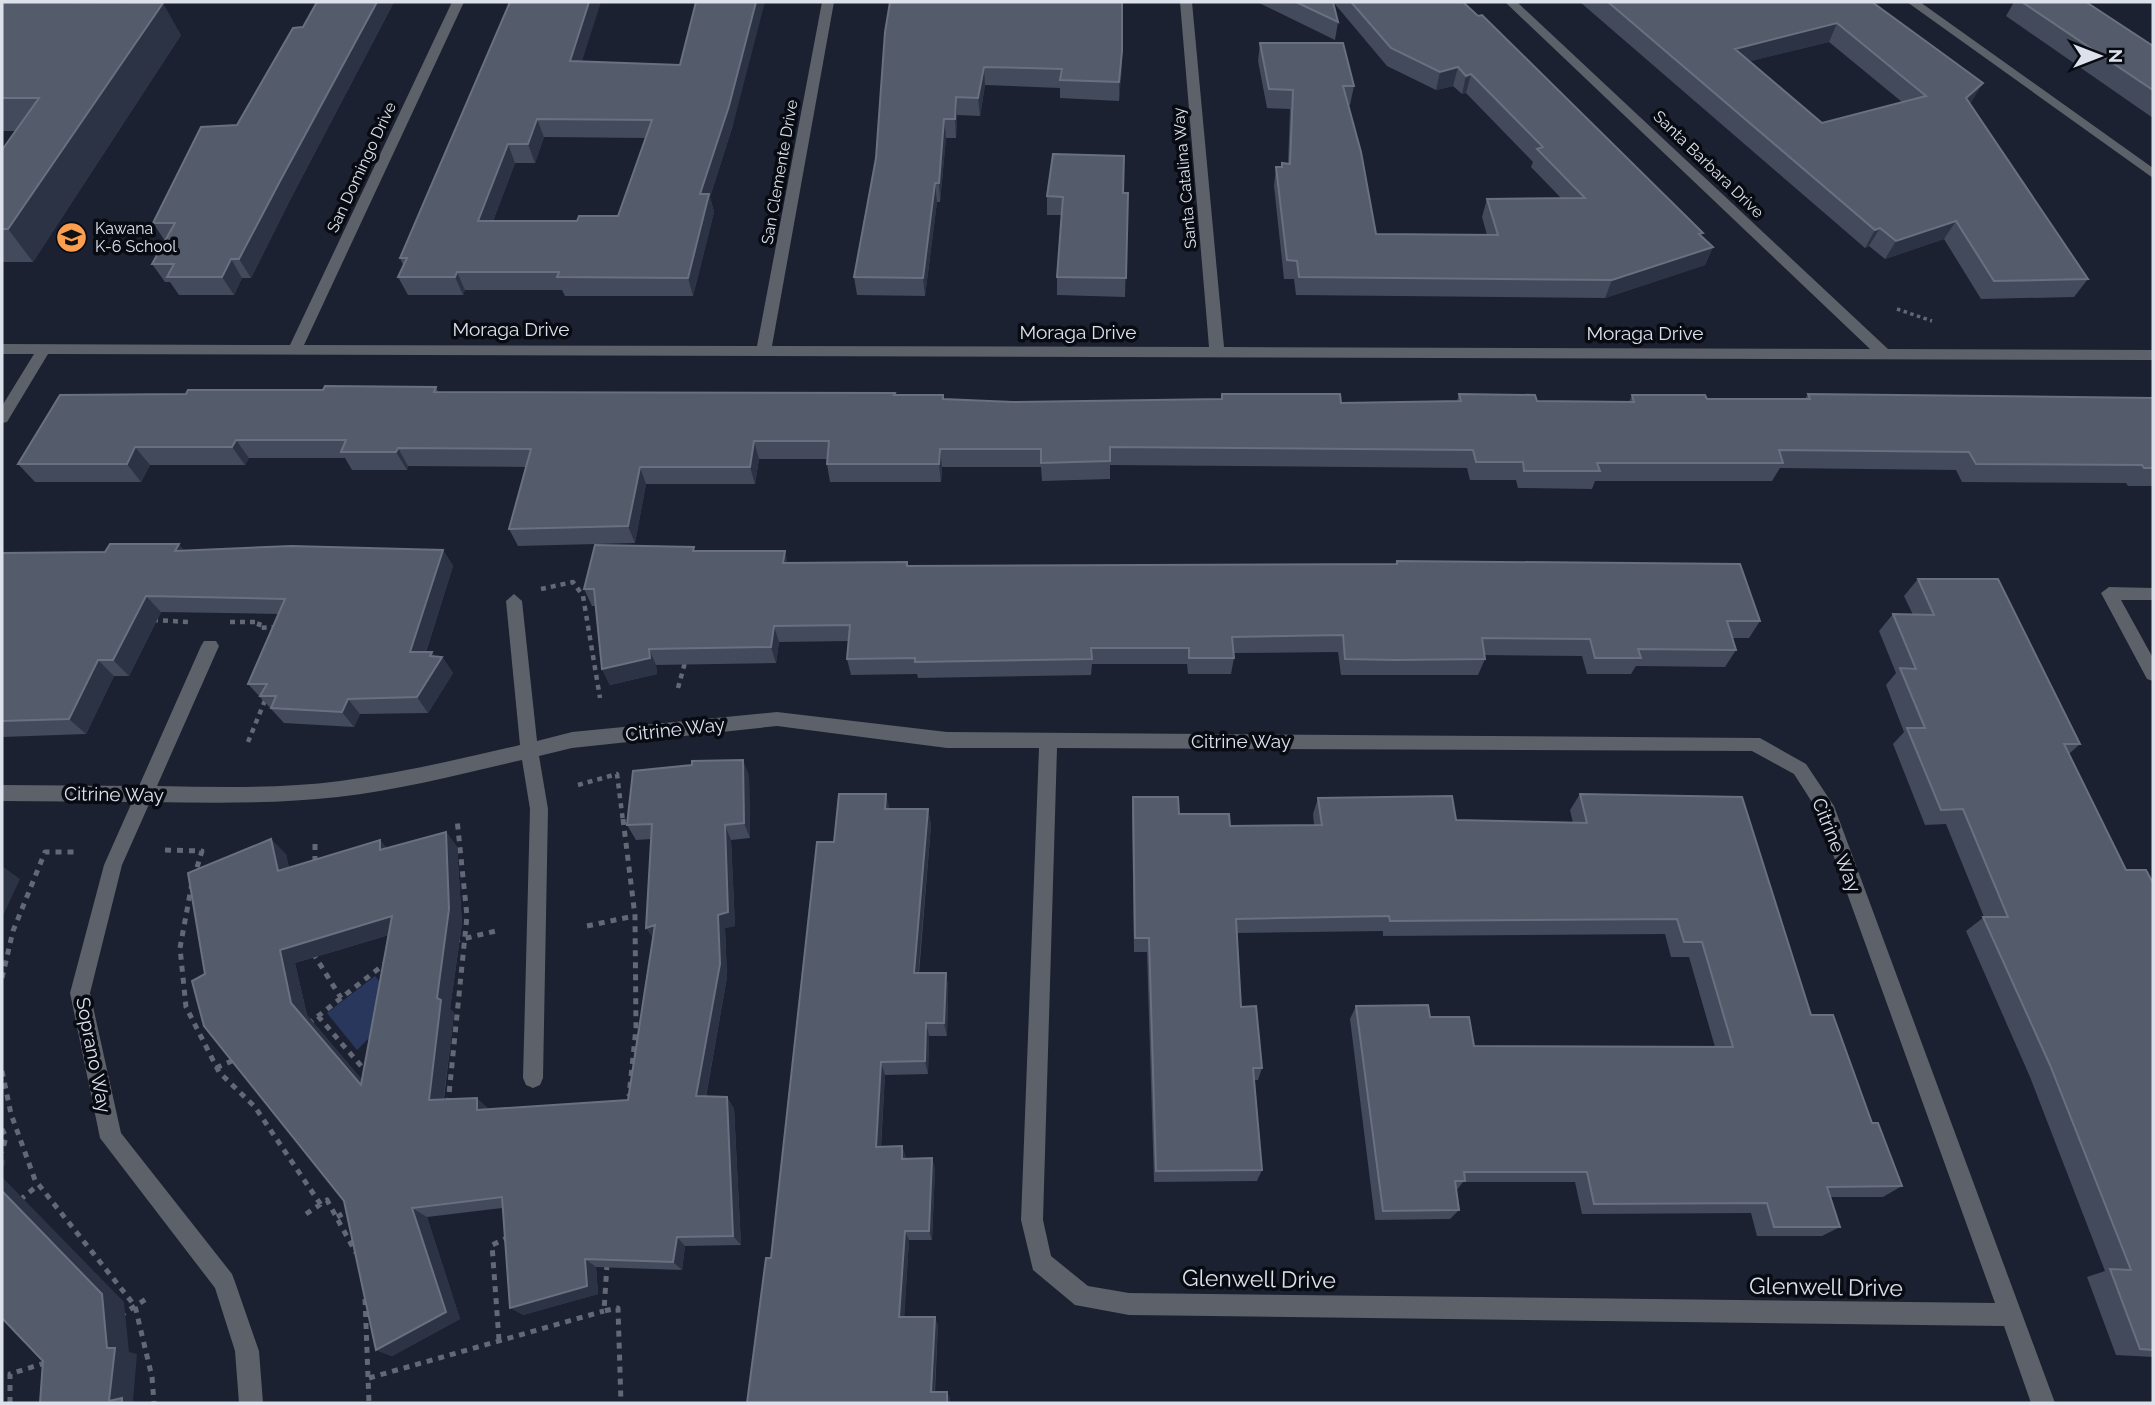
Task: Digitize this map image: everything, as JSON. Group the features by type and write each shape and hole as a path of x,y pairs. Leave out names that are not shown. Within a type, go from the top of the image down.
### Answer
{"street":[{"name":"San Domingo Drive","path":"296,347 458,2"},
{"name":"San Clemente Drive","path":"764,349 828,2"},
{"name":"Santa Catalina Way","path":"1186,2 1217,352"},
{"name":"Santa Barbara Drive","path":"1511,2 1614,96 1882,352"},
{"path":"1913,2 2153,174"},
{"name":"Moraga Drive","path":"2,349 296,347 2153,355"},
{"path":"2,418 44,349"},
{"path":"2153,594 2109,593 2153,674"},
{"path":"514,601 529,750 539,809 533,1078"},
{"name":"Soprano Way","path":"210,646 113,865 80,993 111,1138 224,1282 247,1351 251,1403"},
{"name":"Citrine Way","path":"2,793 265,795 340,789 435,773 572,740 777,719 947,740 1754,743 1800,769 1825,806 2043,1403"},
{"name":"Glenwell Drive","path":"1048,740 1032,1220 1041,1262 1083,1297 1129,1304 2012,1315"}],"path":[{"path":"514,601 512,595 573,582 583,596 600,698"},
{"path":"150,620 199,622"},
{"path":"223,622 260,622 258,628 281,627"},
{"path":"589,629 602,629"},
{"path":"678,688 688,648"},
{"path":"686,658 696,658"},
{"path":"248,742 267,696"},
{"path":"578,785 617,774 633,881 635,916 636,1028 628,1105"},
{"path":"435,1111 447,1106 467,916 457,819"},
{"path":"314,872 315,844"},
{"path":"165,850 202,851 188,896 180,948 186,1007 216,1068 255,1107 321,1205"},
{"path":"2,978 13,931 45,852 76,852"},
{"path":"587,926 635,916"},
{"path":"451,941 512,927"},
{"path":"313,941 313,955 341,998"},
{"path":"295,1030 318,1016 397,954"},
{"path":"318,1016 372,1079"},
{"path":"216,1068 239,1057"},
{"path":"2,1071 5,1103 38,1185 135,1306 152,1377 154,1403"},
{"path":"2,1129 6,1137 2,1152"},
{"path":"11,1207 38,1185"},
{"path":"306,1214 327,1200 355,1249 357,1262"},
{"path":"337,1217 361,1204"},
{"path":"499,1340 492,1245 514,1234"},
{"path":"604,1311 607,1257"},
{"path":"363,1288 368,1315 369,1403"},
{"path":"113,1320 146,1299"},
{"path":"369,1378 618,1308 621,1403"},
{"path":"2,1401 10,1400 10,1374 60,1354"}],"shaded area":[{"path":"375,976 384,987 371,1036 357,1050 327,1013"}],"building":[{"path":"2,2 163,3 8,229 2,229 2,150 39,98 2,98"},
{"path":"317,2 377,2 239,259 231,259 222,277 167,277 174,264 152,264 175,223 153,223 201,127 237,125 293,28 303,27"},
{"path":"510,2 589,2 570,61 680,65 696,2 756,2 729,106 700,194 709,194 688,278 557,277 559,272 457,272 455,277 398,277 407,258 400,258","holes":["537,119 652,120 618,216 579,216 577,221 478,221 508,144 528,144"]},
{"path":"890,2 1122,2 1119,82 1060,80 1062,69 984,67 978,98 956,97 955,119 944,119 939,183 935,183 923,278 854,277 876,158 885,32"},
{"path":"1296,2 1333,2 1338,22"},
{"path":"1351,2 1463,2 1478,16 1482,15 1703,233 1699,234 1713,247 1612,280 1299,277 1297,261 1287,260 1276,167 1282,167 1282,163 1290,164 1293,90 1269,89 1260,43 1343,43 1354,86 1343,86 1361,152 1376,234 1498,235 1487,199 1585,198 1537,149 1543,147 1471,74 1466,76 1458,67 1440,72 1391,48"},
{"path":"1608,2 1872,2 1983,83 1966,98 2088,279 1994,281 1956,221 1896,241 1880,228 1875,230","holes":["1837,23 1926,96 1822,123 1735,49"]},
{"path":"2022,2 2086,2 2153,46 2153,90"},
{"path":"1053,154 1124,156 1123,193 1128,193 1126,278 1057,277 1063,197 1047,196"},
{"path":"325,386 436,387 434,392 895,393 894,395 943,395 943,399 1013,402 1222,399 1222,394 1340,394 1341,403 1461,401 1459,394 1535,395 1537,401 1634,402 1632,395 1705,395 1707,399 1810,399 1808,394 2153,398 2153,468 2144,468 2142,465 1976,464 1969,452 1779,450 1783,463 1597,463 1600,471 1524,471 1523,462 1476,462 1473,450 1110,447 1110,461 1041,463 1041,449 940,449 939,464 827,464 829,441 754,441 750,467 640,467 628,526 509,529 531,449 398,448 396,452 341,452 346,440 236,440 232,447 135,447 127,464 18,464 60,395 186,394 188,390 323,390"},
{"path":"110,544 179,544 175,551 291,546 443,550 410,652 432,652 430,656 442,657 417,697 348,699 342,712 271,708 276,696 260,696 267,684 248,684 285,599 146,596 113,660 98,660 69,719 2,721 2,553 105,552"},
{"path":"595,545 694,547 693,551 785,551 783,563 907,562 907,566 1397,564 1397,561 1740,564 1760,621 1727,621 1736,650 1638,649 1641,658 1595,658 1590,639 1482,638 1485,659 1396,660 1345,659 1343,635 1232,637 1234,658 1189,658 1189,648 1091,648 1092,659 915,662 915,658 847,659 850,625 774,626 771,647 649,649 650,658 602,669 594,589 584,589"},
{"path":"1918,579 1998,579 2080,744 2064,744 2126,870 2146,870 2153,883 2153,1350 2140,1349 2110,1269 2131,1270 2050,1065 1983,917 2008,917 1963,809 1941,810 1907,728 1925,728 1900,668 1916,669 1893,614 1934,615"},
{"path":"743,760 744,823 725,825 728,912 718,915 720,964 696,1096 727,1097 733,1236 677,1237 673,1262 585,1259 587,1286 510,1308 502,1197 412,1208 446,1312 376,1350 344,1201 204,1026 192,981 205,974 188,873 271,839 278,871 380,840 380,850 446,832 449,909 437,998 441,1000 429,1100 477,1098 477,1110 628,1100 655,925 646,928 652,824 627,825 633,771 692,765 692,761","holes":["392,916 361,1085 291,1003 280,950"]},
{"path":"839,794 886,794 885,809 928,809 914,973 946,973 944,1023 926,1023 925,1061 881,1062 876,1147 902,1146 902,1159 932,1158 929,1231 905,1231 899,1317 935,1317 931,1392 947,1392 947,1403 747,1403 766,1258 771,1258 817,842 834,842"},
{"path":"1580,794 1742,797 1811,1015 1833,1015 1872,1123 1878,1123 1902,1186 1827,1187 1840,1227 1774,1227 1767,1203 1594,1204 1587,1172 1464,1172 1465,1181 1455,1181 1459,1210 1383,1211 1356,1006 1428,1005 1430,1017 1469,1017 1474,1046 1733,1047 1702,942 1684,942 1677,919 1390,921 1389,916 1236,919 1241,1007 1256,1006 1262,1068 1253,1068 1262,1170 1156,1171 1149,938 1135,938 1133,797 1178,797 1179,814 1229,814 1230,826 1322,825 1318,798 1452,796 1456,820 1587,823"},
{"path":"2,1191 102,1294 107,1348 115,1348 109,1401 122,1398 122,1403 40,1403 43,1361 2,1318"}],"place":[{"name":"Kawana K-6 School","path":"72,237"}]}
